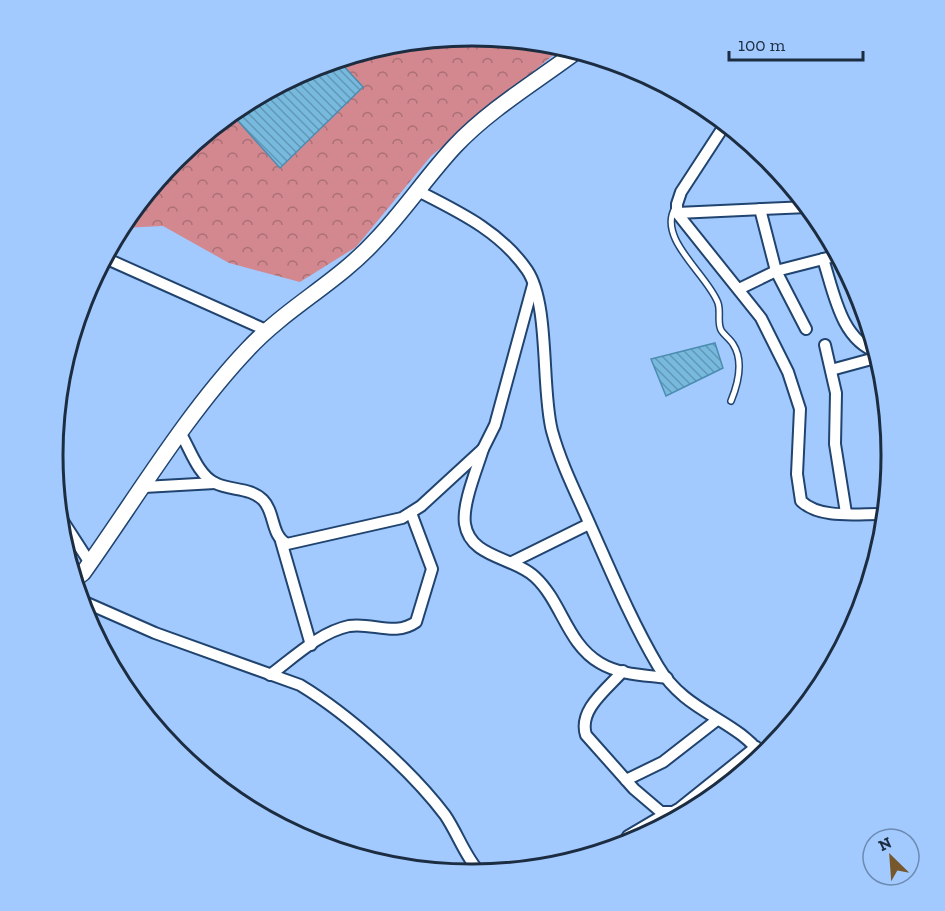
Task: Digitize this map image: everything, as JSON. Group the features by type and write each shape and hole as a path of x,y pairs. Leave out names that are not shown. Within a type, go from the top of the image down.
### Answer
{"main road":[{"path":"81,573 223,378 266,330 350,266 375,241 455,147 476,126 568,58"}],"street":[{"path":"677,209 681,192 721,131"},
{"path":"418,191 485,227 512,250 529,272 538,301 551,427 559,457 635,621 677,692 756,747 680,808 647,825"},
{"path":"677,209 797,207"},
{"path":"677,209 761,318 795,390 800,409 797,474 801,501 808,508 822,512 877,514"},
{"path":"760,209 776,271 806,329"},
{"path":"739,290 776,271 830,258"},
{"path":"823,260 839,307 854,339 868,349"},
{"path":"113,261 266,330"},
{"path":"533,284 495,425 483,449 465,510 465,524 476,545 487,553 521,566 543,585 586,652 601,664 623,671 667,678"},
{"path":"825,345 836,393 836,459 846,513"},
{"path":"831,370 870,359"},
{"path":"181,434 201,470 215,483"},
{"path":"281,541 295,543 402,518 411,513 483,449"},
{"path":"144,486 215,483 249,491 265,502 281,541 311,645"},
{"path":"270,675 311,645 340,628 351,626 400,629 416,622 432,569 411,513"},
{"path":"512,562 589,524"},
{"path":"71,533 90,563"},
{"path":"92,605 155,633 300,685 356,725 436,804 475,864"},
{"path":"623,671 586,712 583,726 586,735 626,780 661,812 667,813"},
{"path":"626,780 663,762 717,720"}],"lane":[{"path":"677,209 669,220 673,233 715,297 720,311 721,331 737,352 738,376 731,401"}],"green space":[{"path":"446,47 499,47 554,54 431,156 356,247 300,282 229,263 163,226 132,227 165,186 203,148 245,115 316,78 367,60"}],"building":[{"path":"344,67 363,87 280,168 238,121 268,101"},
{"path":"715,343 723,368 666,396 651,359"}]}
